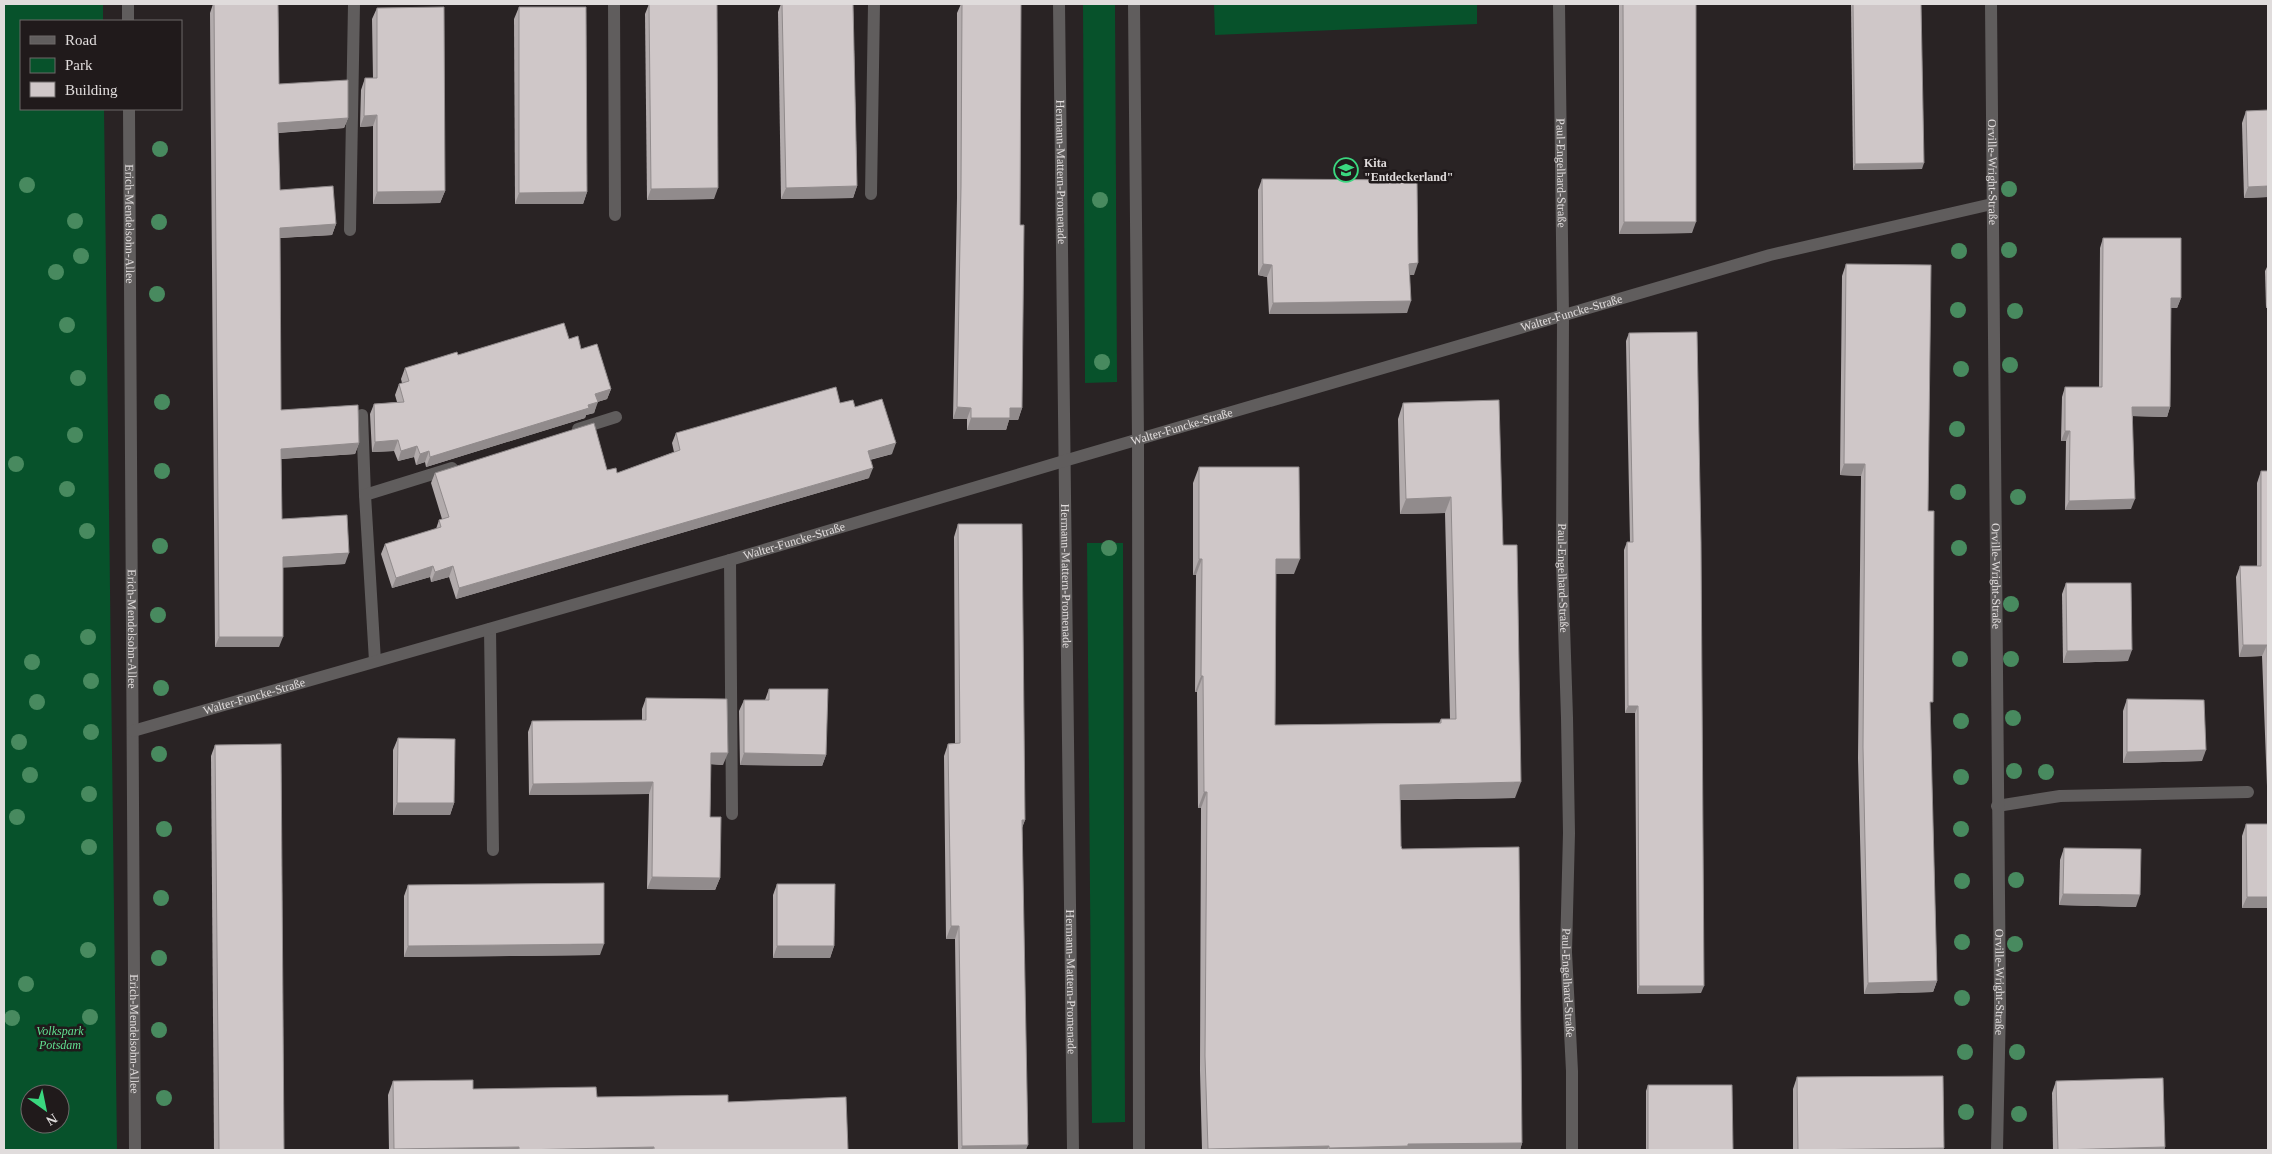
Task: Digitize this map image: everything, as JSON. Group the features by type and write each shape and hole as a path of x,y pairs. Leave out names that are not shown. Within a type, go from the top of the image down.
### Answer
{"street":[{"path":"128,4 128,20"},
{"path":"350,230 354,4"},
{"path":"614,4 616,215"},
{"path":"871,194 874,4"},
{"name":"Hermann-Mattern-Promenade","path":"1059,4 1073,1150"},
{"path":"1134,4 1138,439 1139,1150"},
{"name":"Paul-Engelhard-Straße","path":"1559,4 1563,316 1562,563 1569,824 1566,952 1572,1071 1572,1150"},
{"name":"Orville-Wright-Straße","path":"1991,4 2000,1005 1997,1150"},
{"name":"Erich-Mendelsohn-Allee","path":"129,110 135,1150"},
{"name":"Walter-Funcke-Straße","path":"133,731 730,560 1064,460 1770,255 1992,204"},
{"path":"362,415 375,661"},
{"path":"570,431 616,417"},
{"path":"365,494 467,463"},
{"path":"730,560 732,814"},
{"path":"490,629 493,850"},
{"path":"1997,806 2060,796 2248,792"}],"green space":[{"name":"Volkspark Potsdam","path":"4,4 103,4 103,20 20,20 20,110 104,110 117,1150 4,1150"},
{"path":"1083,4 1115,4 1117,382 1085,383"},
{"path":"1214,4 1477,4 1477,24 1215,35"},
{"path":"1087,543 1123,543 1125,1122 1092,1123"}],"building":[{"path":"214,4 278,4 279,84 348,80 348,118 278,123 280,190 333,186 336,224 280,228 281,410 358,405 359,443 281,449 282,519 347,515 349,553 283,557 283,637 219,637"},
{"path":"649,4 717,4 718,188 651,189"},
{"path":"782,4 853,4 857,186 786,188"},
{"path":"962,4 1021,4 1020,225 1024,225 1022,408 1010,408 1010,418 971,418 971,408 957,407"},
{"path":"1623,4 1696,4 1696,222 1624,222"},
{"path":"1853,4 1921,4 1924,163 1855,164"},
{"path":"444,7 445,191 377,192 377,115 364,116 365,78 377,78 377,8"},
{"path":"519,7 586,7 587,192 519,193"},
{"path":"2268,110 2268,186 2248,187 2246,111"},
{"path":"1262,179 1417,180 1418,263 1409,264 1411,301 1273,303 1272,265 1263,264"},
{"path":"2103,238 2181,238 2181,298 2171,298 2170,407 2132,407 2135,499 2069,501 2070,431 2065,431 2065,387 2102,387"},
{"path":"1846,264 1931,265 1928,511 1934,511 1933,702 1930,702 1937,981 1868,983 1863,747 1865,464 1844,464"},
{"path":"564,323 569,339 578,336 581,349 597,344 611,389 595,394 598,402 588,405 589,408 430,457 429,451 420,454 417,446 401,451 398,440 375,442 374,404 404,402 399,384 409,381 405,368 457,352 458,355"},
{"path":"1697,332 1701,542 1704,986 1639,986 1638,706 1628,706 1627,542 1633,542 1629,333"},
{"path":"836,387 840,403 853,400 855,407 882,399 896,443 868,451 873,468 459,588 453,566 435,572 433,566 396,578 385,544 441,527 439,520 449,517 435,473 594,423 607,470 616,468 617,473 680,450 676,433"},
{"path":"1499,400 1503,545 1517,545 1521,782 1400,785 1401,846 1402,849 1519,847 1522,1143 1208,1149 1205,1056 1207,792 1204,792 1203,676 1201,676 1202,559 1199,559 1199,467 1299,467 1300,559 1276,559 1275,725 1441,723 1441,719 1456,719 1451,497 1406,499 1403,403"},
{"path":"2261,471 2268,471 2268,687 2267,645 2243,645 2240,566 2261,566"},
{"path":"958,524 1022,524 1025,820 1022,820 1028,1145 962,1146 959,926 951,926 948,744 960,743"},
{"path":"2066,583 2131,583 2132,650 2067,651"},
{"path":"769,689 828,689 826,755 744,753 744,700 769,700"},
{"path":"646,698 727,699 728,753 711,753 710,817 721,817 720,878 652,877 653,782 533,784 532,721 646,720"},
{"path":"2127,699 2204,700 2206,750 2127,752"},
{"path":"398,738 455,739 454,803 397,803"},
{"path":"281,744 284,1150 219,1150 215,745"},
{"path":"2246,824 2268,824 2268,897 2247,897"},
{"path":"2064,848 2141,849 2140,895 2063,894"},
{"path":"604,883 604,944 408,946 408,885"},
{"path":"777,884 835,884 834,946 777,946"},
{"path":"1943,1076 1944,1148 1798,1150 1797,1077"},
{"path":"2163,1078 2165,1147 2058,1150 2056,1081"},
{"path":"473,1080 473,1089 596,1087 597,1097 728,1095 728,1102 846,1097 848,1150 654,1150 654,1147 519,1150 519,1147 394,1149 393,1081"},
{"path":"1648,1085 1732,1085 1733,1150 1648,1150"}],"place":[{"name":"Kita \"Entdeckerland\"","path":"1346,170"}]}
